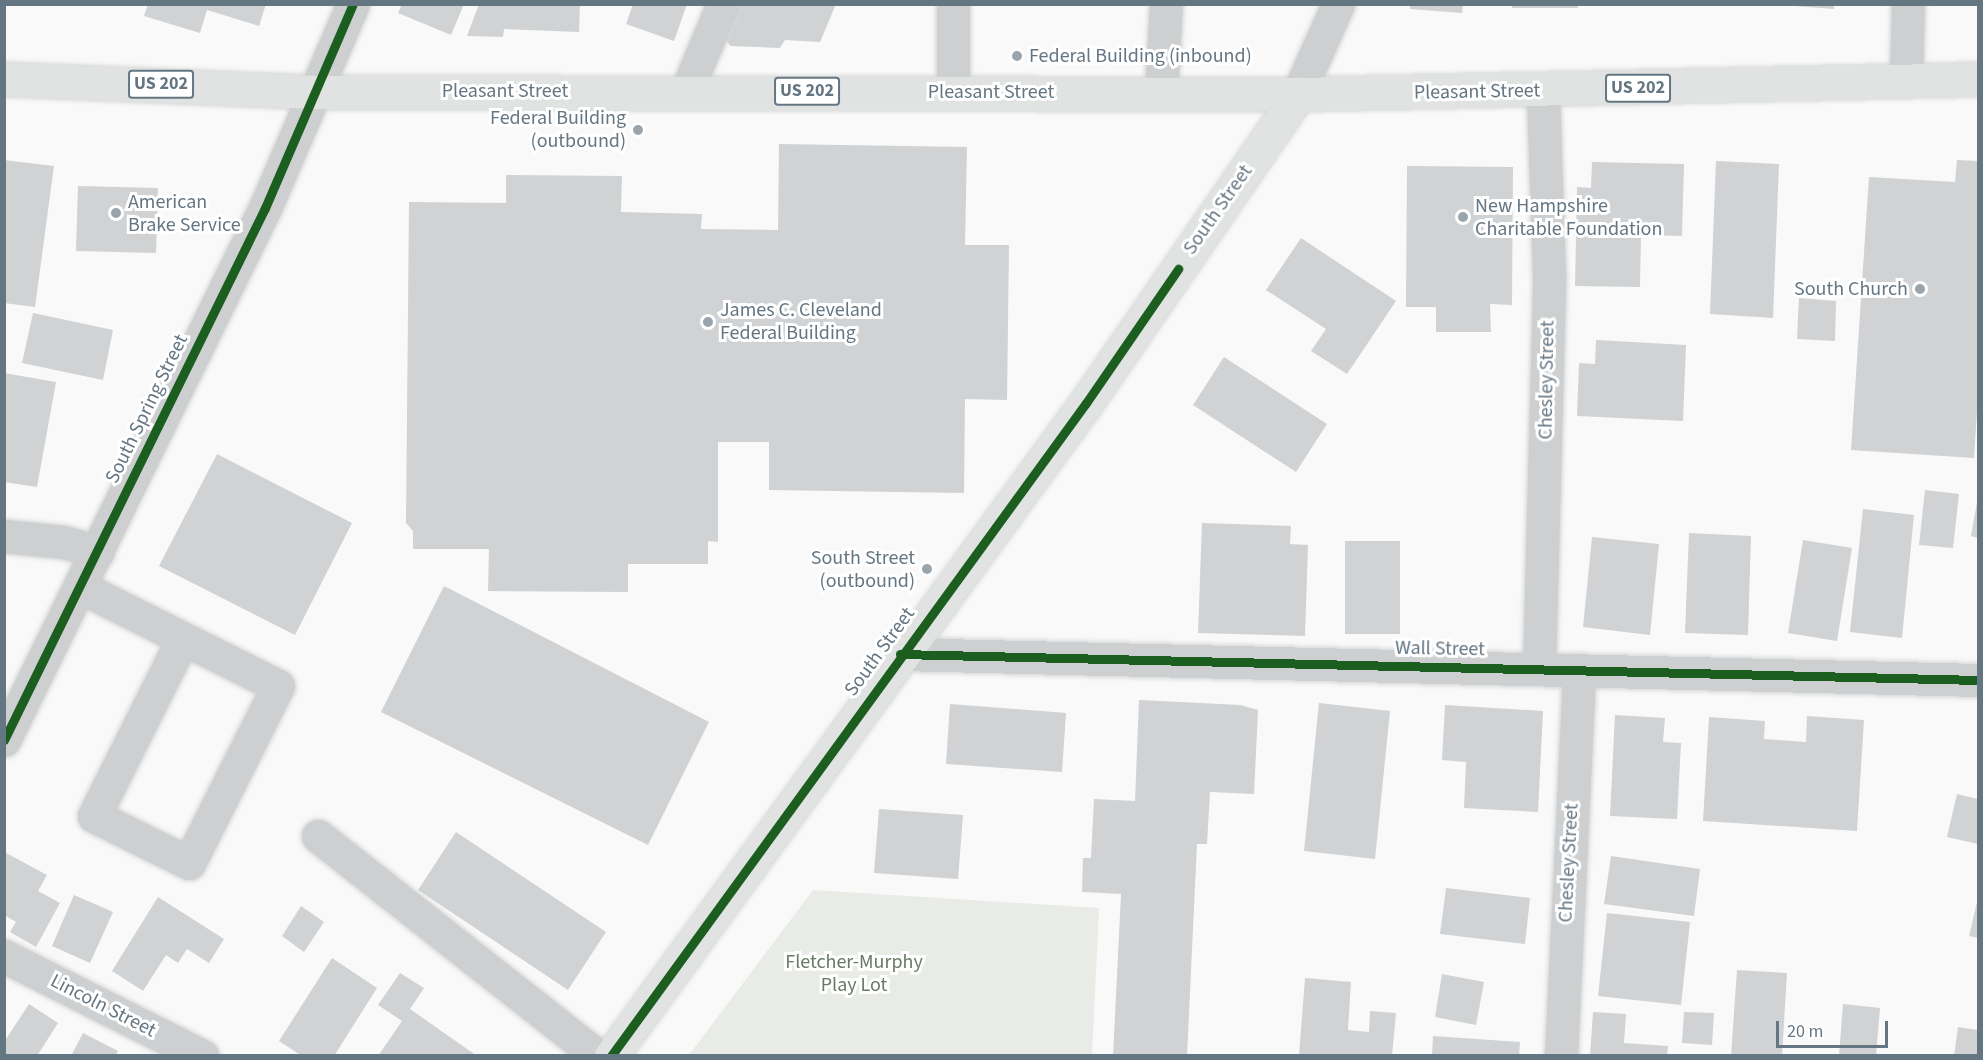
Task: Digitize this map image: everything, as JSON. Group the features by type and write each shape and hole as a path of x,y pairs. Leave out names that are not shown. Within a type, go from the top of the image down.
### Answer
{"main road":[{"name":"Pleasant Street","path":"4,79 317,92 687,90 1298,94 1543,91 1906,78 1978,79"},
{"name":"South Street","path":"611,1056 900,654 1086,402 1298,94"}],"street":[{"name":"South Spring Street","path":"4,740 18,683 80,587 98,552 317,92 353,4"},
{"path":"687,90 723,4"},
{"path":"953,4 953,92"},
{"path":"1161,93 1166,4"},
{"path":"1298,94 1338,4"},
{"path":"1906,78 1908,4"},
{"name":"Chesley Street","path":"1539,669 1549,275 1543,91"},
{"path":"4,536 64,542 98,552"},
{"path":"80,587 278,686 189,863 94,816 182,640"},
{"name":"Wall Street","path":"900,654 1978,680"},
{"name":"Chesley Street","path":"1561,1056 1579,670"},
{"path":"318,836 598,1056"},
{"name":"Lincoln Street","path":"4,956 202,1056"}],"green space":[{"name":"Fletcher-Murphy Play Lot","path":"813,890 1099,908 1092,1055 689,1055"}],"building":[{"path":"148,4 266,4 259,26 207,10 200,33 144,16"},
{"path":"402,4 464,4 451,35 398,13"},
{"path":"479,4 580,4 579,32 504,29 503,37 467,36"},
{"path":"633,4 687,4 674,41 626,24"},
{"path":"741,4 836,4 820,42 785,40 780,48 731,46 725,40"},
{"path":"1410,4 1463,4 1462,13 1410,9"},
{"path":"1512,4 1578,4 1578,8 1512,8"},
{"path":"1769,4 1834,4 1834,9"},
{"name":"James C. Cleveland Federal Building","path":"779,144 967,147 965,245 1009,245 1007,400 965,399 964,493 769,490 769,442 718,442 718,542 708,541 708,564 628,564 628,592 488,591 489,549 413,549 413,531 406,523 409,202 506,203 506,175 622,176 621,212 702,214 701,229 778,230"},
{"path":"4,160 54,166 35,307 4,303"},
{"name":"South Church","path":"1957,160 1978,161 1978,396 1974,458 1851,450 1869,177 1955,182"},
{"path":"1716,161 1779,164 1773,318 1710,314"},
{"path":"1592,162 1684,164 1682,236 1641,235 1640,287 1575,286 1577,187 1591,188"},
{"path":"1407,166 1513,167 1512,305 1490,304 1491,332 1436,332 1436,307 1406,307"},
{"path":"78,186 158,188 156,253 76,251"},
{"path":"1301,238 1396,301 1347,374 1311,351 1326,329 1266,290"},
{"path":"1799,298 1836,301 1835,341 1797,339"},
{"path":"33,313 113,330 103,380 22,363"},
{"path":"1596,340 1686,345 1683,421 1577,416 1579,363 1595,364"},
{"path":"1224,357 1327,424 1296,472 1193,405"},
{"path":"4,373 56,382 37,487 4,482"},
{"path":"217,454 352,523 295,635 159,566"},
{"path":"1925,490 1959,494 1953,548 1919,545"},
{"path":"1978,502 1978,538 1971,536"},
{"path":"1863,509 1914,515 1902,638 1850,632"},
{"path":"1202,523 1291,526 1290,544 1308,545 1305,636 1198,633"},
{"path":"1689,533 1751,536 1748,635 1685,633"},
{"path":"1592,537 1659,544 1650,635 1583,627"},
{"path":"1803,540 1852,548 1837,641 1788,633"},
{"path":"1345,541 1400,541 1400,634 1345,634"},
{"path":"444,586 709,722 648,845 381,712"},
{"path":"1139,700 1240,705 1258,710 1254,794 1210,792 1207,844 1197,844 1187,1056 1113,1056 1121,894 1082,892 1083,858 1091,858 1094,799 1135,801"},
{"path":"1319,703 1390,711 1375,859 1304,851"},
{"path":"950,704 1066,713 1062,772 946,764"},
{"path":"1445,705 1543,711 1538,812 1464,808 1466,762 1442,760"},
{"path":"1615,715 1665,718 1663,742 1681,743 1677,819 1610,816"},
{"path":"1807,716 1864,720 1857,831 1703,821 1709,717 1765,721 1764,739 1806,742"},
{"path":"1957,794 1978,799 1978,844 1947,837"},
{"path":"879,809 963,815 958,879 874,873"},
{"path":"456,832 606,932 568,990 418,890"},
{"path":"6,853 47,875 38,891 60,903 36,947 10,932 16,922 4,915"},
{"path":"1611,856 1700,869 1694,916 1604,904"},
{"path":"1446,888 1530,898 1525,944 1440,934"},
{"path":"74,895 113,912 90,963 52,946"},
{"path":"158,897 224,939 209,963 187,949 178,963 166,955 143,991 112,971"},
{"path":"1978,898 1978,938 1969,936"},
{"path":"301,906 324,922 304,952 282,936"},
{"path":"1607,913 1690,922 1681,1005 1598,996"},
{"path":"332,958 377,988 334,1056 302,1056 279,1041"},
{"path":"1737,970 1787,973 1782,1056 1731,1056"},
{"path":"400,973 424,988 410,1009 477,1056 378,1056 402,1021 378,1005"},
{"path":"1442,974 1484,982 1476,1025 1435,1017"},
{"path":"1305,978 1351,982 1348,1030 1369,1032 1370,1011 1396,1013 1392,1056 1299,1056"},
{"path":"29,1004 58,1023 37,1056 4,1056 4,1042"},
{"path":"1843,1004 1880,1008 1876,1056 1839,1056"},
{"path":"1593,1012 1626,1014 1624,1043 1668,1046 1667,1056 1590,1056"},
{"path":"1684,1012 1714,1013 1712,1045 1682,1043"},
{"path":"1958,1027 1978,1030 1978,1056 1954,1056"},
{"path":"83,1033 118,1051 115,1056 71,1056"},
{"path":"1433,1036 1520,1042 1519,1056 1432,1056"}],"cycle path":[{"path":"4,740 265,208 353,4"},
{"path":"611,1056 1086,403 1178,269"},
{"path":"900,654 1978,680"}],"place":[{"name":"Federal Building (inbound)","path":"1017,56"},
{"name":"Federal Building (outbound)","path":"638,130"},
{"name":"American Brake Service","path":"116,213"},
{"name":"New Hampshire Charitable Foundation","path":"1463,217"},
{"name":"South Church","path":"1920,289"},
{"name":"James C. Cleveland Federal Building","path":"708,322"},
{"name":"South Street (outbound)","path":"927,569"}]}
